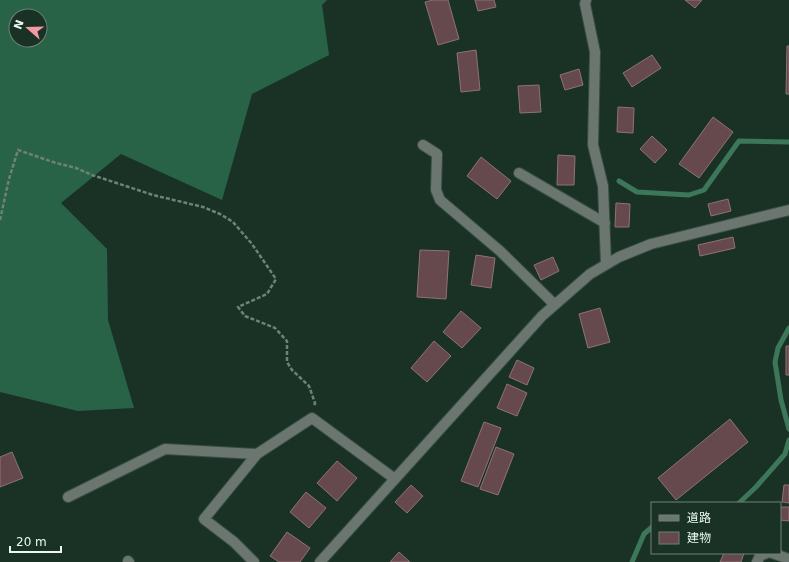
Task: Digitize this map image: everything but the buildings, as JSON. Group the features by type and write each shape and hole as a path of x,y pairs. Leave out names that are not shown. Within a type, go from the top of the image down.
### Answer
{"street":[{"path":"586,0 585,4 595,52 593,145 603,186 606,264"},
{"path":"423,145 437,154 436,190 440,200 500,251 554,304"},
{"path":"519,173 605,223"},
{"path":"320,562 542,316 590,274 606,264 635,250 666,239 789,210"},
{"path":"254,562 234,542 204,519 257,454 312,418 395,479"},
{"path":"68,497 165,449 257,454"},
{"path":"757,562 760,556 765,554"},
{"path":"774,554 789,560"}],"path":[{"path":"0,220 9,179 18,150 76,168 92,175 153,195 203,207 220,214 232,222 252,244 276,279 267,294 238,307 245,316 275,328 287,341 287,362 292,370 309,386 311,392 314,403 312,418"}],"green space":[{"path":"0,0 327,0 322,5 329,55 252,94 222,200 121,154 61,203 107,249 108,320 134,408 78,411 0,392"}],"waterway":[{"path":"619,181 637,192 689,195 704,190 739,141 789,142"},
{"path":"789,328 778,348 775,362 781,400 789,429"},
{"path":"740,502 756,487 785,454 789,440"},
{"path":"632,562 644,534 651,528"}]}
